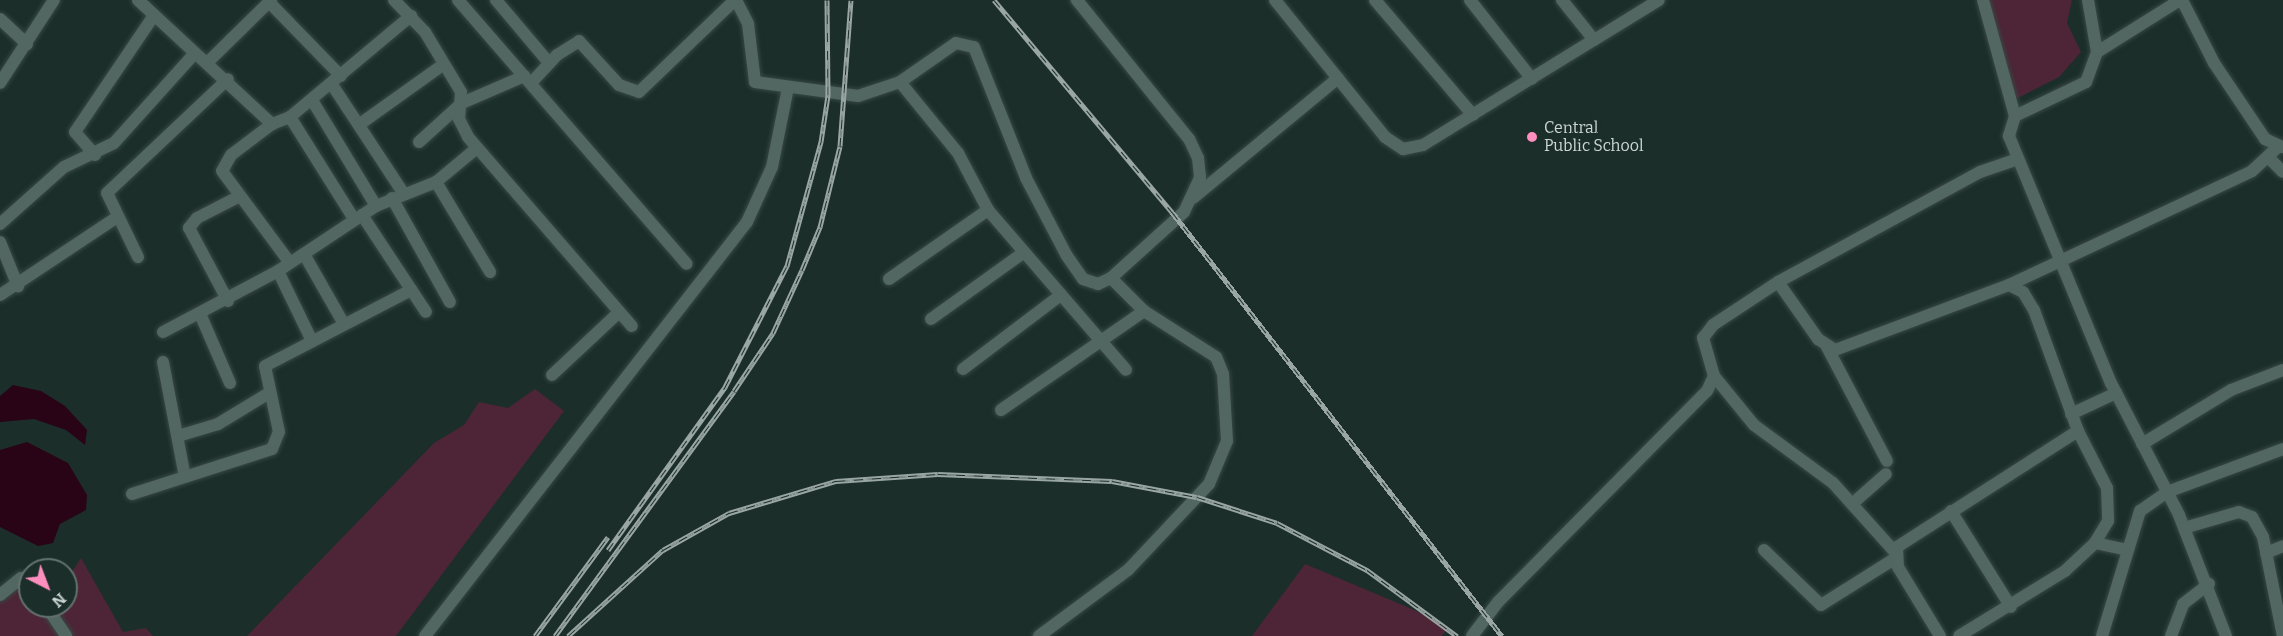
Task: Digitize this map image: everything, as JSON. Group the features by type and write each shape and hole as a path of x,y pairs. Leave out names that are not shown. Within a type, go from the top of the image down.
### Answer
{"street":[{"path":"0,83 54,0"},
{"path":"138,0 195,53 209,61 272,124"},
{"path":"394,0 411,16 444,64 462,103 459,119 477,148 632,327"},
{"path":"458,0 687,264"},
{"path":"496,0 549,63"},
{"path":"420,142 462,103 528,79 579,41 619,85 639,92 736,0 748,24 754,82 846,98 900,82 944,49 966,43 974,47 1026,178 1067,256 1083,279 1098,284 1111,278 1178,220 1193,198 1200,177 1189,139 1077,0"},
{"path":"1275,0 1385,137 1403,150 1423,145 1658,0"},
{"path":"1375,0 1473,115"},
{"path":"1470,0 1532,79"},
{"path":"1562,0 1594,40"},
{"path":"1983,0 2015,116 2009,136 2015,160 2063,264 2116,393 2167,492 2209,584 2226,636"},
{"path":"2015,116 2086,82 2097,52 2088,0"},
{"path":"2097,52 2181,0 2214,63 2276,152 2283,172"},
{"path":"209,61 270,1 336,79 360,124 405,194"},
{"path":"96,155 75,132 153,16"},
{"path":"290,263 240,196 222,164 272,124 291,117 411,16"},
{"path":"0,19 27,44"},
{"path":"0,224 64,167 96,155 114,143 195,53"},
{"path":"360,124 444,64"},
{"path":"1193,198 1338,78"},
{"path":"138,257 106,200 112,186 228,79"},
{"path":"900,82 958,153 988,210 1126,370"},
{"path":"425,636 747,222 772,167 788,88"},
{"path":"312,100 376,206"},
{"path":"291,117 358,217 426,312"},
{"path":"163,332 201,316 228,301 376,206 436,182 477,148"},
{"path":"1826,345 1848,347 2063,264 2276,152"},
{"path":"1940,636 1895,555 1852,504 1797,452 1754,425 1714,376 1702,346 1706,332 1778,282 1980,172 2015,160"},
{"path":"436,182 490,272"},
{"path":"228,301 189,228 197,218 240,196"},
{"path":"392,198 450,302"},
{"path":"889,279 988,210"},
{"path":"0,295 18,286 116,218"},
{"path":"0,242 18,286"},
{"path":"931,319 1023,253"},
{"path":"304,254 344,324"},
{"path":"278,271 311,339"},
{"path":"1039,636 1128,570 1209,484 1225,459 1221,365 1205,347 1144,311 1111,278"},
{"path":"1778,282 1826,345 1886,467 1852,504"},
{"path":"1959,636 2011,607 2065,571 2095,543 2108,521 2110,499 2071,414 2034,310 2023,292 2009,285"},
{"path":"132,494 272,449 279,432 268,393 265,366 311,339 411,290"},
{"path":"963,369 1061,295"},
{"path":"1001,410 1144,311"},
{"path":"552,375 619,312"},
{"path":"201,316 230,383"},
{"path":"163,363 185,477"},
{"path":"2142,444 2231,390 2283,370"},
{"path":"1472,636 1498,602 1707,391 1714,376"},
{"path":"178,436 218,424 268,393"},
{"path":"2071,414 2116,393"},
{"path":"1764,550 1821,605 1895,555 1904,540 2078,431"},
{"path":"2102,636 2140,511 2167,492 2283,449"},
{"path":"1951,511 2011,607"},
{"path":"2184,528 2247,513 2266,553 2283,636"},
{"path":"2095,543 2127,550"},
{"path":"2266,553 2283,546"},
{"path":"0,596 18,581"},
{"path":"2171,636 2183,603 2209,584"},
{"path":"54,618 66,636"}],"shaded area":[{"path":"1978,0 2072,0 2067,23 2081,52 2059,77 2018,98 2008,90"},
{"path":"13,385 41,391 65,406 87,430 85,445 66,430 34,419 0,422 0,396"},
{"path":"535,389 564,411 396,636 247,636 434,443 464,425 479,402 508,408"},
{"path":"27,442 68,463 87,495 86,510 60,524 53,543 38,546 0,527 0,450"},
{"path":"81,558 123,632 146,628 153,636 0,636 0,599 18,587 18,618 78,618 78,563"},
{"path":"1305,564 1412,609 1448,627 1442,636 1252,636"}],"railway":[{"path":"608,550 725,387 787,266 821,142 828,95 827,0"},
{"path":"555,636 734,391 773,333 820,227 840,146 851,0"},
{"path":"994,0 1172,212 1502,636"},
{"path":"568,636 663,550 729,513 836,481 938,474 1112,481 1197,497 1277,523 1367,570 1457,636"},
{"path":"535,636 608,537"}],"place":[{"name":"Central Public School","path":"1532,137"}]}
